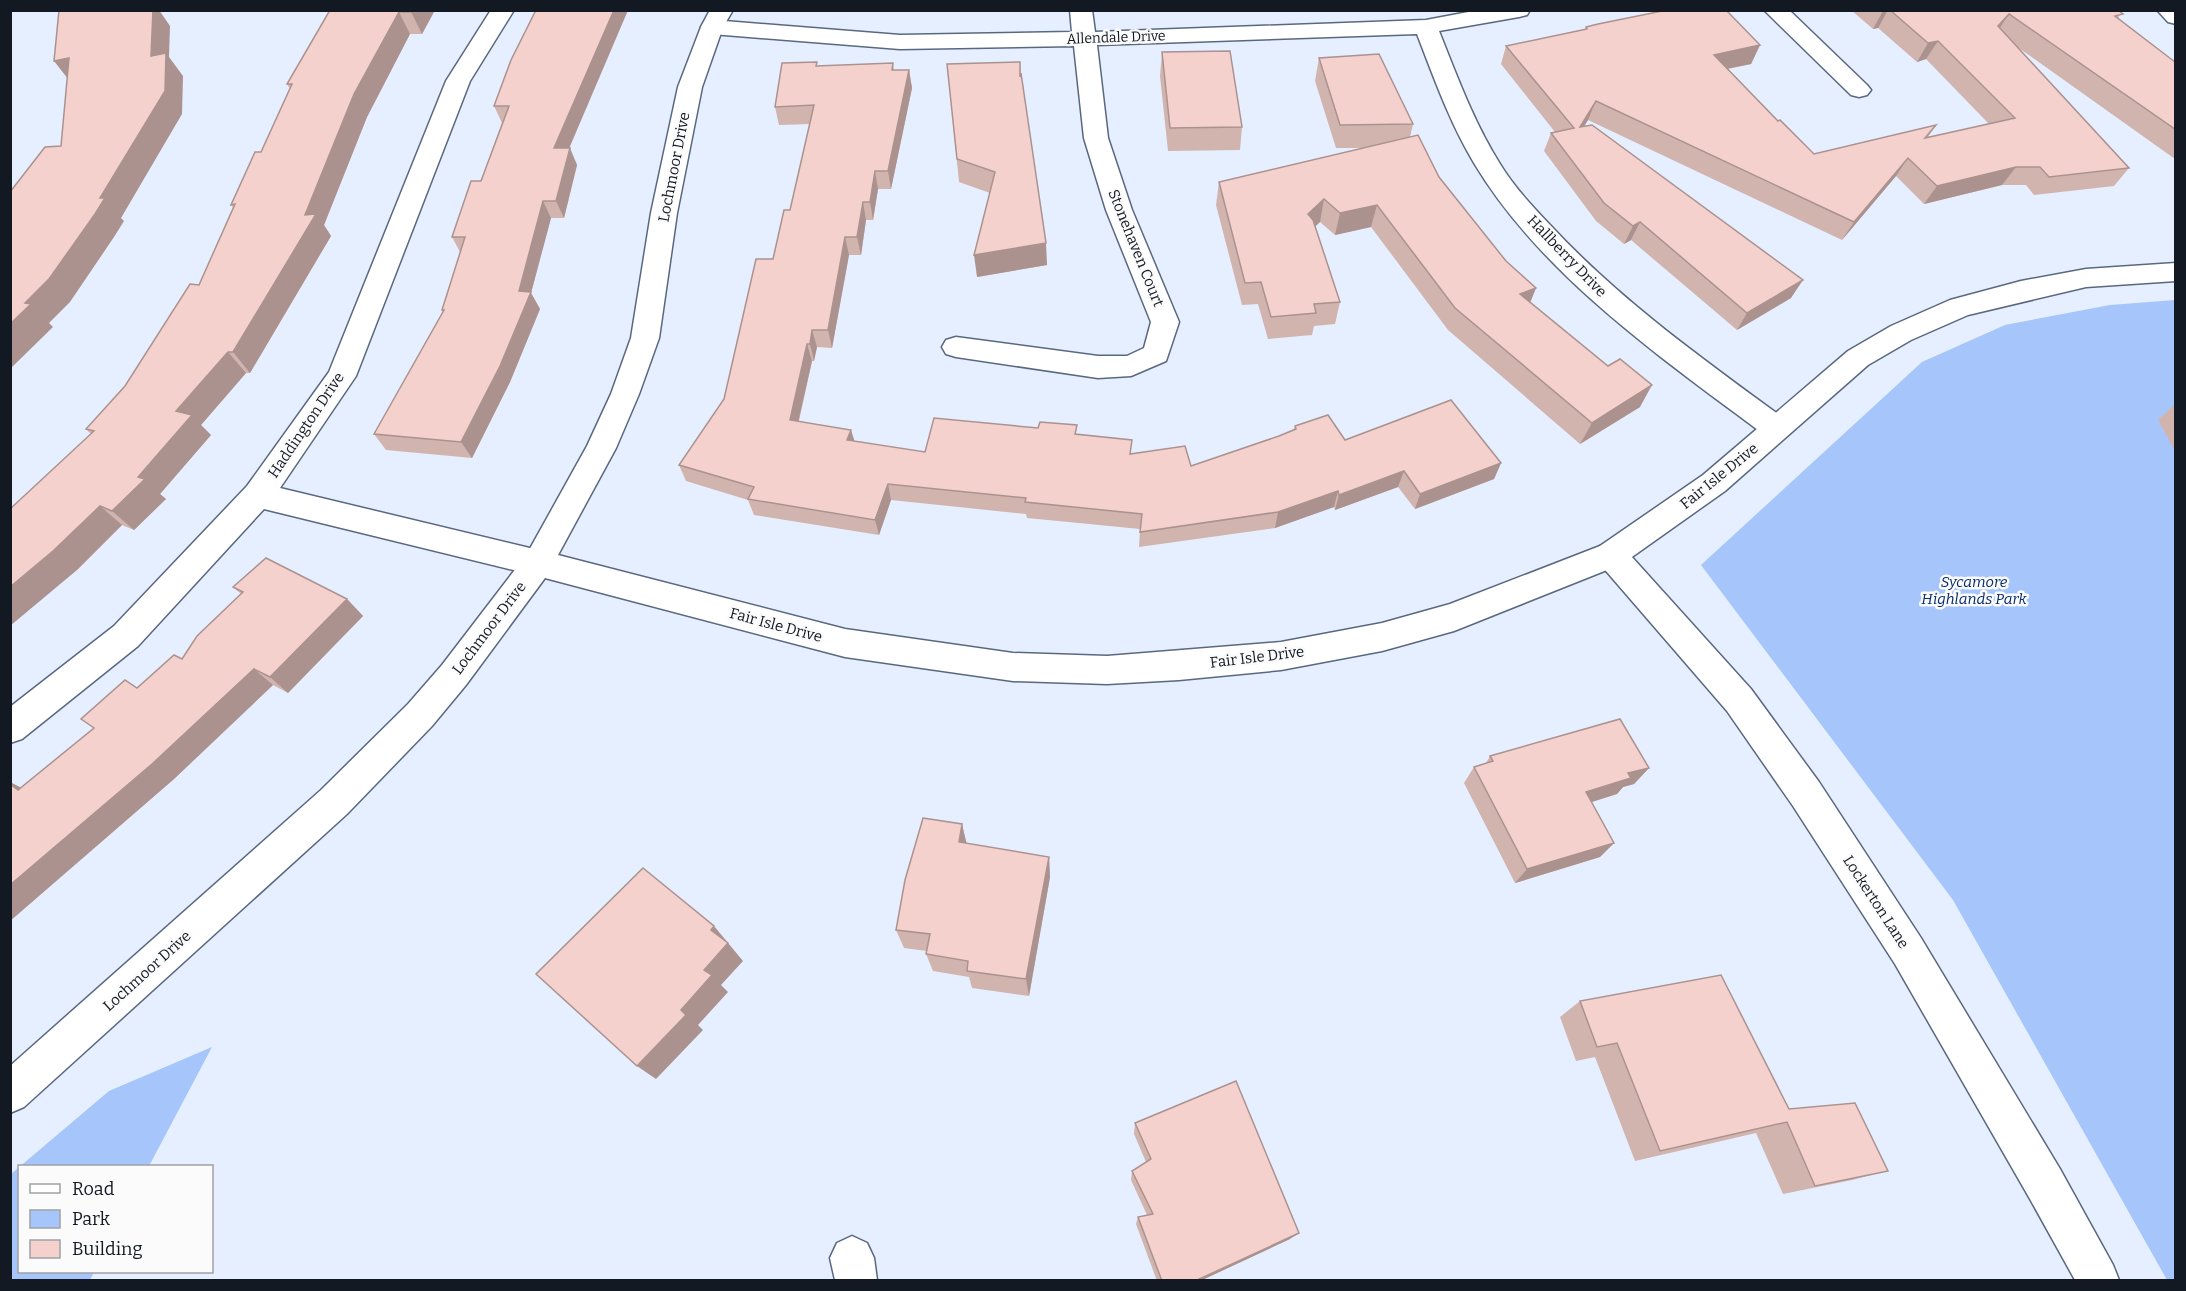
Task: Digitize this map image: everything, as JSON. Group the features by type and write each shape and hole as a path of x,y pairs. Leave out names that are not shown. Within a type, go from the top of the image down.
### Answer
{"street":[{"name":"Haddington Drive","path":"10,728 126,636 258,495 342,376 458,81 503,10"},
{"name":"Stonehaven Court","path":"956,347 1098,368 1131,366 1156,354 1165,322 1119,210 1096,138 1081,10"},
{"name":"Allendale Drive","path":"717,19 900,42 1083,39 1426,27 1519,10"},
{"path":"1774,10 1859,90"},
{"path":"2168,10 2175,16"},
{"name":"Lochmoor Drive","path":"10,1093 350,786 420,715 454,675 538,562 601,448 625,394 645,338 664,213 690,87 717,19"},
{"name":"Hallberry Drive","path":"1426,27 1459,108 1481,153 1534,224 1579,273 1637,325 1776,428"},
{"name":"Fair Isle Drive","path":"258,495 538,562 845,643 1013,667 1107,670 1281,656 1382,637 1454,616 1611,555 1714,483 1858,358 1901,333 1960,307 2021,291 2086,278 2175,272"},
{"name":"Lockerton Lane","path":"1611,555 1739,700 1806,794 1908,951 2046,1184 2098,1281"}],"green space":[{"name":"Sycamore Highlands Park","path":"2175,300 2175,1280 2167,1280 1953,900 1701,565 1922,362 2005,325 2110,305"},
{"path":"212,1047 150,1165 21,1165 109,1091"},
{"path":"18,1168 18,1273 94,1273 90,1280 11,1280 11,1174"}],"building":[{"path":"59,10 153,10 151,56 166,53 165,91 100,198 105,198 95,214 49,279 25,303 31,304 10,324 10,192 45,147 61,146 69,58 54,61"},
{"path":"330,10 412,10 411,12 399,12 354,94 305,215 316,214 233,352 228,352 176,411 192,415 138,477 145,479 112,511 100,506 53,551 10,587 10,509 94,431 86,429 125,386 190,284 199,285 255,152 261,152 292,84 287,84"},
{"path":"536,10 614,10 554,148 570,148 556,201 543,201 519,291 531,292 500,366 461,442 374,434 444,310 442,310 465,237 452,237 471,181 481,181 509,106 494,106 511,60"},
{"path":"1667,10 1726,10 1760,45 1714,55 1778,121 1780,120 1814,154 1936,125 1925,138 2015,118 1938,41 1928,43 1890,10 2118,10 2123,14 2115,16 2175,62 2175,129 2009,14 1998,26 2129,168 2049,177 2040,167 2016,167 1937,186 1908,158 1854,222 1596,101 1580,127 1592,125 1803,280 1747,313 1640,222 1633,226 1604,203 1551,133 1574,128 1506,46"},
{"path":"1230,51 1242,127 1170,128 1162,52"},
{"path":"1379,54 1413,124 1340,125 1319,58"},
{"path":"817,62 816,66 893,63 892,70 909,70 888,171 875,171 870,202 863,202 857,237 845,237 828,330 812,330 790,420 851,430 847,440 925,452 934,418 1038,428 1040,422 1077,425 1075,434 1132,440 1130,454 1185,446 1191,466 1279,436 1296,429 1295,426 1328,415 1345,440 1451,400 1501,463 1420,494 1404,471 1339,495 1338,491 1278,512 1140,532 1142,514 1025,502 1026,498 888,484 875,520 748,499 754,487 679,465 724,399 756,259 773,259 784,210 790,210 814,105 775,107 782,63"},
{"path":"1020,62 1020,77 1021,73 1046,243 974,255 995,172 957,159 947,64"},
{"path":"1418,135 1439,177 1506,261 1536,288 1520,294 1608,366 1620,359 1652,385 1592,423 1455,308 1377,205 1340,213 1324,199 1308,214 1313,220 1340,302 1314,304 1316,313 1271,317 1261,282 1245,283 1219,182"},
{"path":"266,558 347,599 270,677 254,669 152,764 10,885 10,784 18,790 94,728 81,719 125,680 137,688 174,655 182,659 197,636 243,592 233,587"},
{"path":"1620,719 1649,768 1628,773 1631,778 1586,792 1614,843 1527,869 1474,767 1493,761 1490,756"},
{"path":"923,818 962,824 959,842 1049,857 1026,979 967,971 968,961 926,954 930,934 896,930 905,880"},
{"path":"643,868 714,926 711,930 728,943 704,970 712,975 681,1010 686,1015 637,1066 536,974"},
{"path":"1721,975 1789,1109 1855,1103 1888,1171 1815,1186 1787,1122 1660,1151 1617,1043 1597,1047 1580,1001"},
{"path":"1236,1081 1299,1233 1195,1281 1162,1281 1138,1217 1153,1214 1132,1171 1151,1159 1135,1123"}]}
